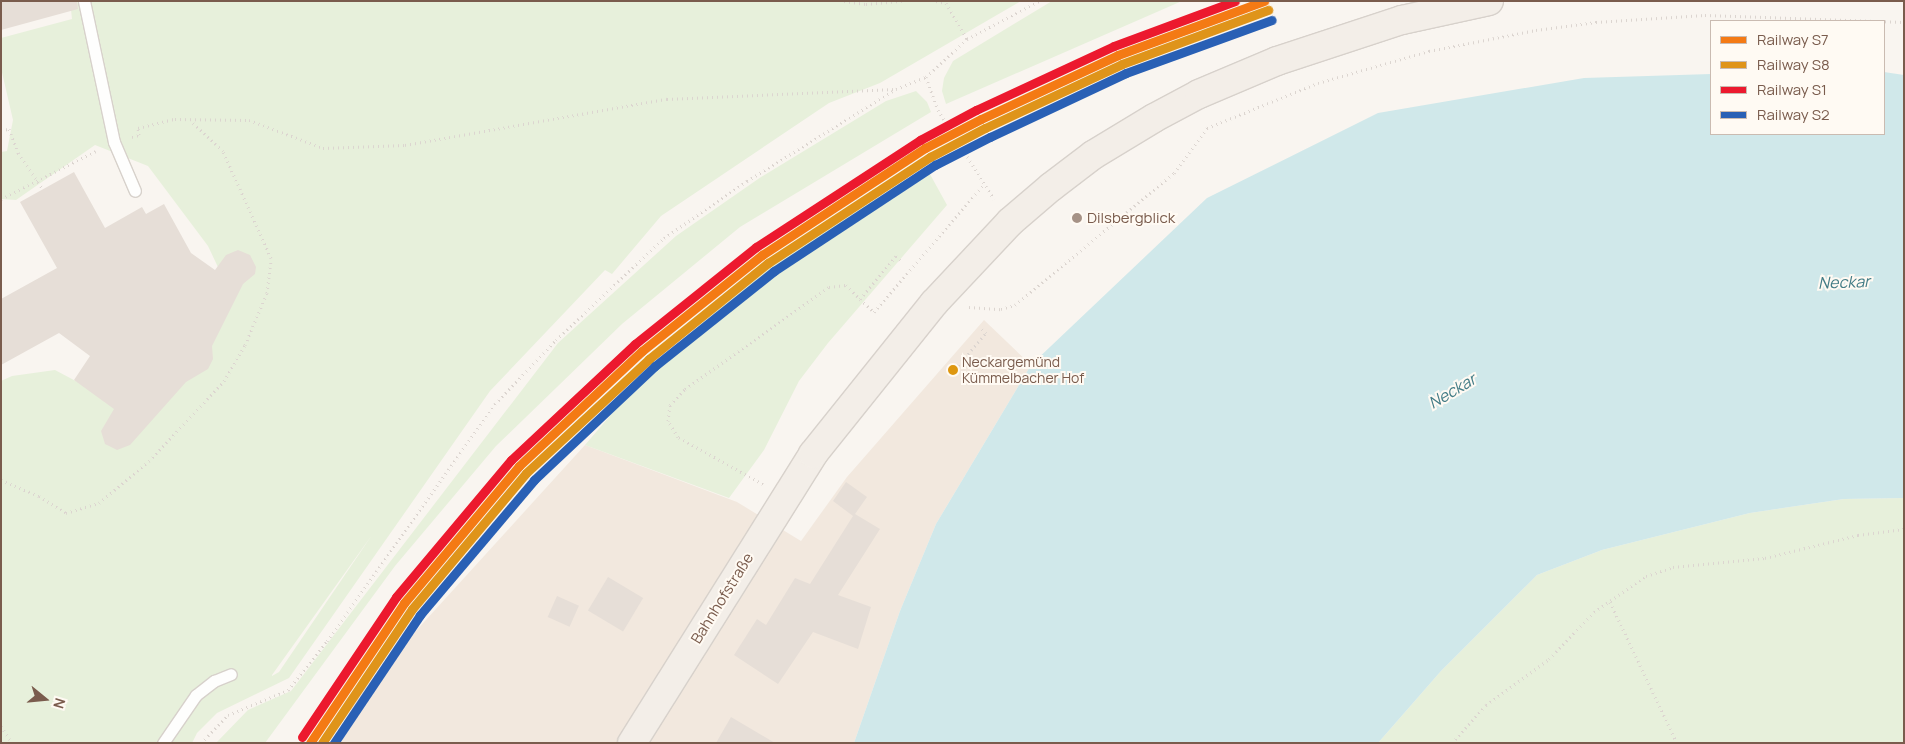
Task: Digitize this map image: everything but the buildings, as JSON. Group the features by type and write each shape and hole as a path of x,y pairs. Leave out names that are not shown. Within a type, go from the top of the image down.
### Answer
{"main road":[{"name":"Bahnhofstraße","path":"632,743 813,454 934,303 1010,222 1093,155 1199,94 1277,61 1346,37 1402,20 1489,1"}],"lane":[{"path":"84,1 114,142 135,191"},
{"path":"163,743 196,695 214,682 231,674"}],"path":[{"path":"844,1 866,4 903,1"},
{"path":"936,1 946,3 967,39"},
{"path":"202,743 228,715 288,690 327,641 495,404 556,340 658,244 748,181 896,89 926,77 967,39 1039,1"},
{"path":"934,303 989,310 1015,305 1174,173 1207,128 1318,83 1429,51 1536,30 1596,22 1705,15 1847,20"},
{"path":"1885,21 1904,22"},
{"path":"926,77 938,110 958,146 1010,222"},
{"path":"140,135 138,128 175,119 191,121 249,120 323,148 405,144 667,99 896,89"},
{"path":"1,480 39,496 66,513 99,504 150,461 217,388 245,345 267,293 272,258 223,151 191,121"},
{"path":"1,130 9,128 18,153 43,189"},
{"path":"1,199 114,142"},
{"path":"786,497 678,437 670,426 668,409 685,389 830,287 846,285 874,312 984,184"},
{"path":"860,299 896,256 900,260"},
{"path":"955,369 986,332 982,329"},
{"path":"1452,743 1486,705 1549,658 1594,612 1646,576 1662,570 1765,558 1858,535 1904,529"},
{"path":"1610,602 1676,743"},
{"path":"1,726 12,743"}],"shaded area":[{"path":"984,320 1031,365 936,524 900,611 854,743 331,743 364,688 585,445 737,502 801,541 847,477"}],"green space":[{"path":"70,1 1021,1 880,83 829,103 661,216 612,274 605,270 490,391 289,678 217,713 197,733 192,743 1,743 1,381 12,376 55,370 132,411 225,282 208,246 148,166 95,145 16,200 1,199 1,152 7,151 13,120 1,68 1,38 72,19","holes":["372,535 279,672 272,676"]},
{"path":"1052,1 1182,1 946,104 942,91 944,78 953,61"},
{"path":"916,91 927,102 931,112 740,227 622,324 496,446 395,566 265,743 216,743 248,710 291,691 558,343 676,236 761,177 886,101"},
{"path":"926,167 947,205 828,343 799,381 764,450 729,498 585,445 657,361 767,268"},
{"path":"1904,498 1904,743 1378,743 1441,671 1537,575 1602,550 1750,513 1844,499"}],"water":[{"name":"Neckar","path":"1885,72 1904,75 1904,498 1844,499 1750,513 1602,550 1537,575 1441,671 1378,743 854,743 900,611 936,524 1031,365 1207,198 1378,113 1584,78 1710,74 1710,135 1885,135"}],"rail line":[{"name":"S1","path":"302,737 396,597 511,460 635,344 756,247 920,140 976,110 1114,46 1235,1"},
{"name":"S7","path":"310,743 404,603 519,466 642,351 762,255 925,148 981,119 1118,55 1264,1"},
{"name":"S8","path":"322,743 412,609 526,473 649,359 768,263 930,157 985,128 1122,64 1268,10"},
{"name":"S2","path":"334,743 420,615 534,480 655,366 774,271 935,165 990,137 1126,73 1272,20"}],"place":[{"name":"Dilsbergblick","path":"1077,218"},
{"name":"Neckargemünd Kümmelbacher Hof","path":"953,370"}]}
